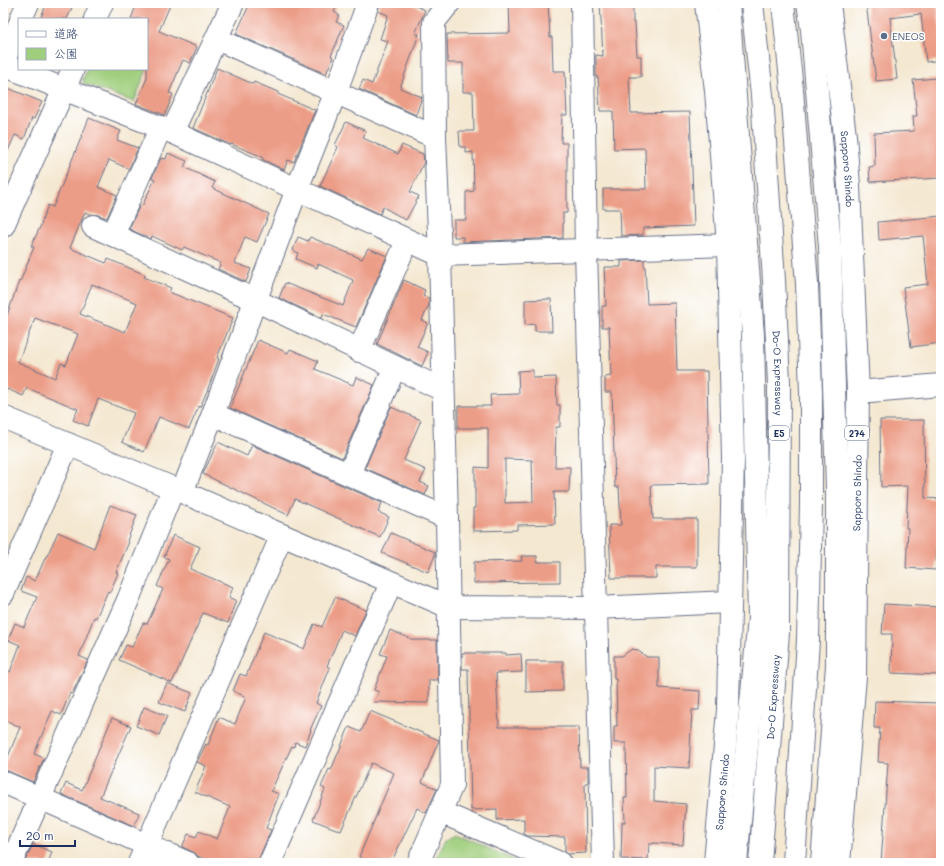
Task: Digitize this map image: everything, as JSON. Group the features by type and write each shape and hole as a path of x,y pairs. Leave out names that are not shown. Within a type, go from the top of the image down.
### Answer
{"main road":[{"path":"21,18 28,3"},
{"path":"95,18 102,3"},
{"path":"113,235 167,129 217,39 233,3"},
{"path":"182,492 213,414 297,189 335,94 368,3"},
{"path":"418,863 452,785 447,518 440,255 435,138 434,22 449,3"},
{"path":"582,3 586,250 603,863"},
{"name":"Sapporo Shindo","path":"706,3 716,91 728,245 733,458 728,710 715,863"},
{"path":"728,3 753,335 759,618 736,863"},
{"name":"Do-O Expressway","path":"752,3 763,103 779,382 778,633 760,863"},
{"path":"783,3 792,90 807,284 811,399 811,504 808,640 794,863"},
{"path":"808,3 812,30 830,247 837,489 837,665 822,863"},
{"name":"Sapporo Shindo","path":"829,3 845,136 849,186 858,392 855,676 839,863"},
{"path":"18,26 3,64 167,129 440,255 728,245"},
{"path":"217,39 335,94 435,138"},
{"path":"3,226 73,70"},
{"path":"93,226 255,300 443,390"},
{"path":"359,351 407,240"},
{"path":"349,474 395,367"},
{"path":"858,392 941,385"},
{"path":"213,414 447,518"},
{"path":"3,417 449,607 595,608 730,602"},
{"path":"3,594 68,444"},
{"path":"11,863 128,600 173,489 182,492"},
{"path":"143,854 282,535"},
{"path":"270,863 390,582"},
{"path":"3,782 40,798 143,854 188,863"},
{"path":"440,812 553,862"}],"green space":[{"path":"87,70 147,70 134,102 84,84 83,79"},
{"path":"455,833 520,863 434,863 446,838"}],"building":[{"path":"47,3 74,3 67,18 40,18"},
{"path":"137,3 171,3 159,31 197,47 190,63 183,60 169,93 173,94 165,115 136,104 147,78 148,18 131,18"},
{"path":"250,3 338,3 334,12 339,15 336,22 344,25 331,56 333,57 326,74 236,34"},
{"path":"380,3 409,3 425,10 415,34 419,34 400,88 422,97 416,115 359,89 363,80 372,84 388,41 380,39 388,15 378,11"},
{"path":"509,3 548,3 550,37 552,37 553,71 565,71 567,115 562,115 561,143 567,143 567,213 563,213 563,238 463,242 463,237 454,237 454,220 466,220 466,192 474,191 473,152 466,153 466,147 460,147 459,131 474,131 473,92 463,92 463,63 448,63 447,34 510,33"},
{"path":"600,3 633,3 633,23 635,23 637,56 641,56 641,77 629,77 631,113 690,112 694,226 643,228 643,235 621,236 620,209 603,209 603,189 646,189 645,148 614,149 613,111 600,111 598,77 596,77 596,55 603,56"},
{"path":"866,3 937,3 941,36 941,60 926,62 921,14 890,18 897,79 876,81"},
{"path":"217,68 253,84 254,82 278,92 278,94 315,110 294,162 288,160 284,170 262,159 263,157 193,128"},
{"path":"937,78 941,115 941,178 870,182 869,167 875,166 874,133 914,131 913,116 917,116 913,80"},
{"path":"3,86 42,102 34,119 32,118 24,139 15,135 3,162"},
{"path":"89,118 121,131 117,140 138,148 129,169 109,160 98,187 117,195 107,218 85,212 70,248 106,263 108,259 146,275 144,277 171,288 169,292 233,318 217,358 219,359 207,391 189,429 159,417 144,452 122,442 134,413 98,399 88,426 73,420 78,409 27,388 23,396 7,389 4,398 3,397 3,327 19,281 20,282 34,247 31,246 42,223 48,205 53,207","holes":["92,284 137,303 125,332 80,314","35,318 78,334 66,365 61,363 55,378 18,362"]},
{"path":"346,122 366,131 363,138 398,154 402,145 423,154 424,162 410,192 419,196 406,220 383,207 380,214 320,186 338,147 335,145"},
{"path":"168,153 187,161 184,167 215,182 212,188 269,214 257,242 245,237 235,263 251,269 246,282 218,269 221,263 184,247 182,250 152,236 151,239 129,229 140,205 142,206 155,179 152,178 161,158 166,159"},
{"path":"941,216 941,343 911,347 903,287 928,284 923,236 879,240 878,222"},
{"path":"298,237 308,241 310,237 362,259 368,248 387,256 356,327 323,314 322,318 279,298 285,283 343,306 353,280 318,264 317,268 296,259 298,253 293,250"},
{"path":"644,260 647,304 675,303 677,371 707,371 709,484 651,485 653,519 697,519 697,567 656,567 656,578 611,578 609,525 621,525 619,487 615,487 612,392 605,392 605,377 611,376 609,327 602,327 602,306 606,306 604,267 621,267 621,261"},
{"path":"404,280 425,290 423,296 429,298 429,305 422,320 428,323 417,347 428,352 422,366 377,344"},
{"path":"551,299 552,331 535,331 535,324 525,325 525,300"},
{"path":"258,340 288,353 290,349 318,361 315,369 353,385 356,377 374,385 342,458 230,408"},
{"path":"533,370 533,378 556,377 557,405 560,405 560,427 556,427 555,467 570,467 569,492 554,492 555,524 517,525 517,530 473,531 473,508 475,508 475,467 488,468 488,428 458,428 458,406 491,406 490,395 519,394 518,371","holes":["505,459 532,460 533,502 505,503"]},
{"path":"391,407 421,420 404,460 426,470 420,482 429,486 425,495 365,468"},
{"path":"880,420 924,420 925,498 941,499 941,529 938,529 936,570 906,568 908,486 881,487"},
{"path":"218,442 247,456 252,445 382,503 378,512 389,517 380,537 295,499 288,515 203,474"},
{"path":"110,505 137,515 127,541 129,542 116,572 118,573 96,618 94,617 79,656 88,660 72,694 70,693 61,715 52,711 34,754 44,758 33,782 3,769 20,727 3,719 3,669 10,672 20,645 8,640 15,623 24,627 37,597 21,591 26,577 35,581 58,532 94,548"},
{"path":"391,533 435,552 428,572 382,553"},
{"path":"173,535 200,547 190,569 233,587 229,598 236,600 228,623 203,613 172,683 119,660 126,645 132,647 143,623 147,624 163,589 157,586 169,559 164,557"},
{"path":"521,556 537,556 537,562 560,562 560,582 474,583 474,562 522,561"},
{"path":"335,597 366,610 355,636 342,630 327,666 330,668 316,703 321,706 310,730 305,746 295,742 294,747 292,746 271,791 279,794 266,828 271,830 257,863 214,863 199,857 193,852 182,847 188,834 196,837 199,831 217,839 230,807 195,792 206,766 197,762 206,744 208,745 219,717 235,724 246,697 233,691 240,674 246,676 264,632 304,649 314,624 322,627"},
{"path":"884,604 939,607 938,625 941,625 941,675 891,673 892,634 882,634"},
{"path":"390,630 414,640 437,640 438,680 429,680 429,703 374,702 379,692 374,690 387,656 380,654"},
{"path":"632,649 637,650 647,657 659,657 659,688 700,691 699,710 692,710 689,768 654,766 654,801 686,804 683,845 649,844 648,860 621,859 622,822 625,822 624,798 627,798 626,743 614,743 614,726 617,726 614,656 622,656"},
{"path":"462,653 506,653 506,655 521,654 522,672 496,673 499,727 579,727 580,767 588,767 588,783 585,783 586,853 568,854 565,852 565,837 528,836 524,834 524,819 497,820 497,809 471,810 468,669 462,669"},
{"path":"526,661 563,661 563,691 526,692"},
{"path":"167,683 192,693 185,712 159,702"},
{"path":"875,701 941,703 941,863 881,863 888,763 878,762 880,728 874,728"},
{"path":"144,707 167,716 159,735 136,726"},
{"path":"370,711 439,740 422,782 437,789 426,813 417,808 391,863 374,863 359,857 394,773 371,763 341,831 313,820 325,789 321,787 329,769 331,770 349,727 361,732"},
{"path":"112,718 131,726 100,797 139,813 134,826 61,794 66,783 82,790"},
{"path":"33,844 52,852 48,863 29,863 25,861"}],"place":[{"name":"ENEOS","path":"884,36"}]}
